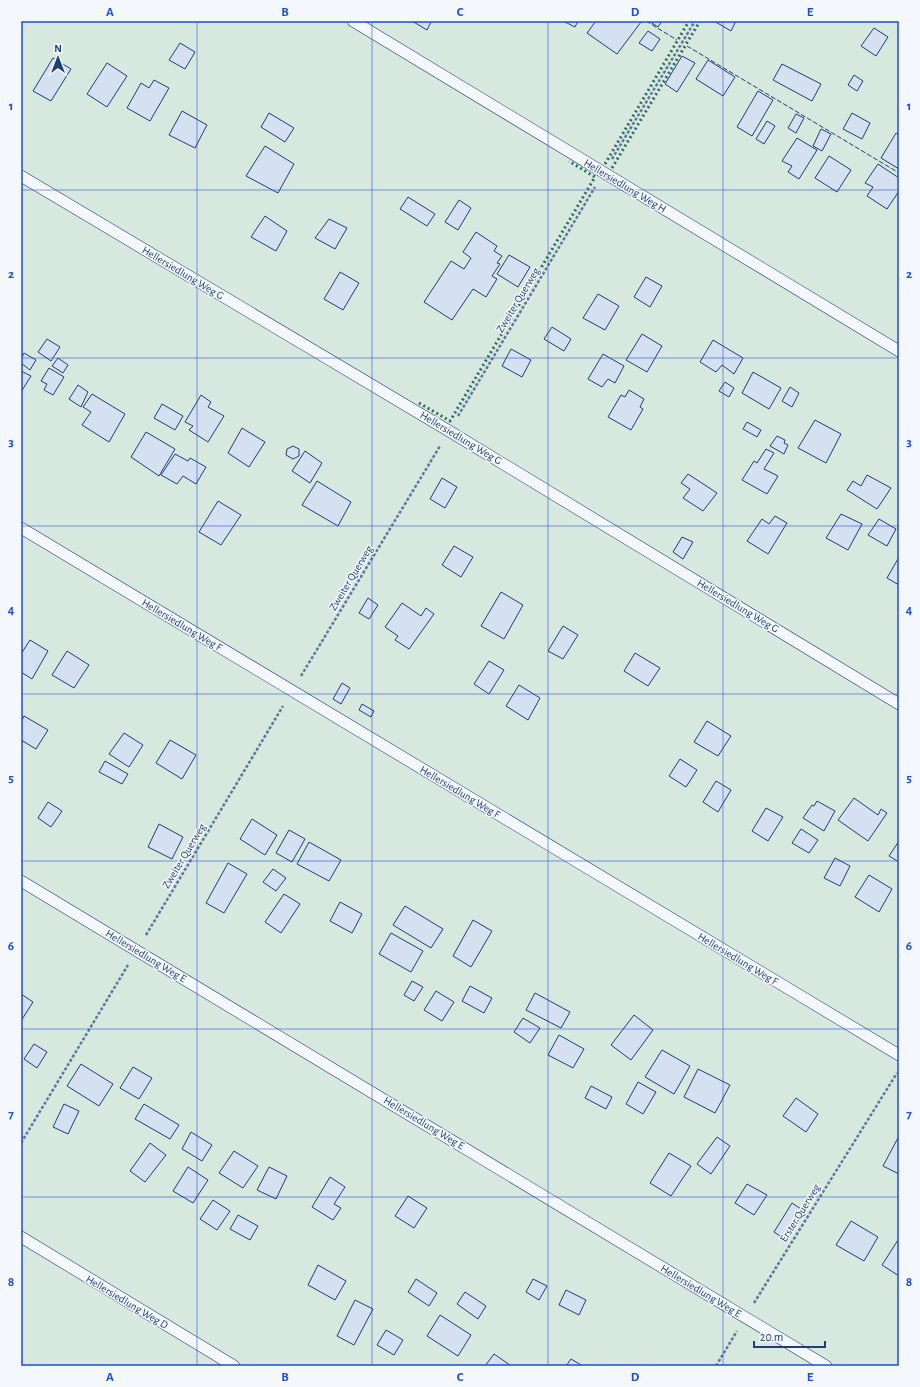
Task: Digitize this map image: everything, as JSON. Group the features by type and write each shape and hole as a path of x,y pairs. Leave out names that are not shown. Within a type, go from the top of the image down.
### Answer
{"lane":[{"name":"Hellersiedlung Weg H","path":"352,21 899,351"},
{"name":"Hellersiedlung Weg G","path":"21,176 449,431 899,704"},
{"name":"Hellersiedlung Weg F","path":"21,528 899,1055"},
{"name":"Hellersiedlung Weg E","path":"21,880 826,1366"},
{"name":"Hellersiedlung Weg D","path":"21,1237 234,1366"}],"path":[{"name":"Zweiter Querweg","path":"21,1143 695,21"},
{"name":"Erster Querweg","path":"716,1366 899,1069"}],"shaded area":[{"path":"21,21 899,21 899,1366 21,1366"}],"building":[{"path":"412,21 430,21 431,22 427,30"},
{"path":"563,21 578,21 575,27"},
{"path":"596,21 641,22 617,54 587,33"},
{"path":"649,21 662,21 658,27"},
{"path":"714,21 736,21 731,31"},
{"path":"874,28 888,37 876,56 861,46"},
{"path":"648,31 660,39 652,51 639,43"},
{"path":"180,43 195,52 185,69 169,60"},
{"path":"682,56 695,63 677,92 665,84"},
{"path":"53,58 71,69 51,101 33,91"},
{"path":"708,60 735,77 723,96 696,79"},
{"path":"107,63 127,76 107,107 87,94"},
{"path":"782,64 821,84 812,101 773,80"},
{"path":"854,75 863,81 857,91 848,85"},
{"path":"154,80 169,88 150,121 127,108 141,83 149,88"},
{"path":"758,91 773,100 752,136 737,127"},
{"path":"182,111 207,125 195,148 169,135"},
{"path":"269,113 294,128 285,142 261,127"},
{"path":"852,113 870,123 862,139 843,129"},
{"path":"796,114 804,118 796,133 788,128"},
{"path":"767,121 775,126 764,144 756,139"},
{"path":"821,129 831,134 822,151 813,146"},
{"path":"896,133 899,135 899,169 881,158"},
{"path":"797,138 817,150 799,179 788,172 792,166 782,161"},
{"path":"265,146 294,164 278,193 246,176"},
{"path":"829,156 851,170 837,192 815,178"},
{"path":"878,164 899,178 899,191 887,209 867,196 873,187 865,183"},
{"path":"408,197 435,214 427,226 400,209"},
{"path":"459,200 471,208 458,230 445,222"},
{"path":"265,216 287,231 276,251 251,237"},
{"path":"329,219 347,228 335,249 315,238"},
{"path":"476,232 497,246 494,251 502,256 497,263 500,264 492,276 497,279 486,297 473,289 452,320 424,302 451,261 464,269 471,258 463,252"},
{"path":"509,255 530,267 518,287 497,274"},
{"path":"340,272 359,283 343,310 324,299"},
{"path":"646,277 662,286 650,307 634,297"},
{"path":"598,294 619,306 605,330 583,318"},
{"path":"552,327 571,339 564,351 544,339"},
{"path":"642,334 662,346 647,372 626,360"},
{"path":"47,339 60,347 51,361 38,352"},
{"path":"713,340 743,358 734,374 722,365 716,372 700,362"},
{"path":"511,349 531,360 522,377 502,366"},
{"path":"24,353 36,360 30,370 21,363"},
{"path":"603,354 624,366 615,383 608,379 602,387 588,379"},
{"path":"58,358 68,365 63,373 52,366"},
{"path":"49,368 64,377 53,395 44,390 47,384 41,381"},
{"path":"21,371 31,376 21,392"},
{"path":"753,372 781,388 769,409 742,393"},
{"path":"725,382 734,388 729,397 719,391"},
{"path":"78,385 88,392 81,407 69,399"},
{"path":"790,387 799,393 792,407 782,401"},
{"path":"629,390 644,399 640,407 643,409 631,430 608,417 621,395 625,397"},
{"path":"92,394 125,414 109,442 82,425 91,412 83,407"},
{"path":"201,395 211,402 208,407 224,416 208,442 189,430 193,426 185,422"},
{"path":"162,404 183,416 175,430 154,418"},
{"path":"815,420 841,434 826,463 798,448"},
{"path":"747,422 761,430 757,437 743,429"},
{"path":"242,428 265,442 249,467 228,453"},
{"path":"146,432 175,449 159,476 131,457"},
{"path":"777,436 785,440 784,443 788,445 784,454 770,446"},
{"path":"293,446 299,449 299,456 293,459 286,455 287,449"},
{"path":"766,449 774,453 764,469 778,476 767,494 742,480 754,461 757,463"},
{"path":"305,451 322,463 310,483 292,471"},
{"path":"175,454 188,461 190,458 206,467 196,484 183,476 177,484 161,475"},
{"path":"688,474 717,493 703,511 683,498 690,489 681,483"},
{"path":"867,475 891,488 877,509 847,490 853,481 861,486"},
{"path":"442,478 457,487 445,508 430,499"},
{"path":"317,481 351,502 338,526 302,505"},
{"path":"218,501 241,515 221,545 199,532"},
{"path":"841,514 862,524 848,550 826,538"},
{"path":"775,516 787,523 768,554 747,541 762,519 769,524"},
{"path":"879,519 896,529 887,546 868,535"},
{"path":"682,537 693,542 683,559 673,552"},
{"path":"454,546 473,557 461,577 442,565"},
{"path":"899,557 899,585 887,578"},
{"path":"501,592 523,605 504,639 481,626"},
{"path":"368,598 378,605 369,619 359,613"},
{"path":"402,603 421,616 426,608 434,614 409,649 395,640 398,636 385,627"},
{"path":"563,626 578,635 563,659 548,651"},
{"path":"30,640 48,651 32,679 21,672 21,654"},
{"path":"67,651 89,665 74,688 52,675"},
{"path":"635,653 660,668 648,686 624,671"},
{"path":"489,661 504,670 489,694 474,684"},
{"path":"342,683 350,688 341,704 333,699"},
{"path":"519,685 540,698 528,720 506,706"},
{"path":"362,704 374,711 371,717 359,710"},
{"path":"24,716 48,730 36,749 21,740 21,722"},
{"path":"707,721 731,736 718,756 694,742"},
{"path":"124,733 143,745 129,767 109,754"},
{"path":"170,740 196,755 182,779 156,763"},
{"path":"680,759 697,770 686,787 669,776"},
{"path":"105,761 128,774 122,784 99,772"},
{"path":"716,781 731,790 718,812 703,802"},
{"path":"854,798 878,815 881,809 887,813 868,841 838,820"},
{"path":"817,801 835,811 824,831 803,818 812,805 814,806"},
{"path":"48,802 62,811 51,827 38,818"},
{"path":"766,808 783,817 768,841 752,831"},
{"path":"252,819 277,835 265,855 240,839"},
{"path":"159,824 183,837 172,859 148,847"},
{"path":"801,829 818,840 809,853 792,843"},
{"path":"289,830 305,839 292,862 276,853"},
{"path":"899,841 899,862 889,856"},
{"path":"309,842 341,860 329,881 297,864"},
{"path":"835,858 850,866 840,886 824,878"},
{"path":"228,863 247,874 224,913 206,903"},
{"path":"273,869 286,878 276,891 263,882"},
{"path":"869,875 892,889 879,912 855,897"},
{"path":"284,894 300,904 281,933 265,922"},
{"path":"340,902 362,914 352,933 330,921"},
{"path":"405,906 443,929 431,948 393,925"},
{"path":"473,920 492,931 471,967 453,956"},
{"path":"391,933 423,951 411,972 379,954"},
{"path":"412,981 423,987 414,1001 404,995"},
{"path":"470,986 492,998 484,1013 462,1001"},
{"path":"436,991 454,1002 442,1021 424,1010"},
{"path":"535,993 570,1012 561,1028 526,1010"},
{"path":"21,994 33,1002 21,1021"},
{"path":"634,1015 653,1030 631,1060 611,1045"},
{"path":"523,1018 540,1028 530,1043 514,1032"},
{"path":"559,1035 584,1049 573,1068 548,1055"},
{"path":"34,1044 47,1052 37,1068 24,1059"},
{"path":"662,1050 690,1066 674,1094 645,1077"},
{"path":"81,1064 113,1084 99,1106 67,1086"},
{"path":"133,1067 152,1078 139,1099 120,1088"},
{"path":"698,1069 730,1085 715,1113 684,1097"},
{"path":"638,1082 656,1092 643,1114 626,1104"},
{"path":"591,1086 612,1097 606,1109 585,1098"},
{"path":"796,1098 818,1114 806,1132 783,1116"},
{"path":"64,1104 79,1111 68,1134 53,1127"},
{"path":"144,1104 179,1125 170,1139 135,1119"},
{"path":"191,1132 212,1145 202,1161 182,1149"},
{"path":"899,1136 899,1174 883,1166"},
{"path":"717,1137 730,1146 711,1174 697,1164"},
{"path":"150,1143 166,1155 145,1182 130,1171"},
{"path":"234,1151 258,1166 243,1188 219,1173"},
{"path":"669,1153 691,1166 671,1196 650,1183"},
{"path":"188,1167 208,1180 193,1203 173,1191"},
{"path":"269,1167 287,1176 276,1199 257,1190"},
{"path":"330,1177 345,1187 334,1204 341,1208 333,1220 312,1207"},
{"path":"747,1184 767,1195 754,1215 735,1203"},
{"path":"408,1196 427,1208 414,1228 395,1216"},
{"path":"213,1200 230,1211 217,1230 200,1219"},
{"path":"792,1203 804,1211 786,1240 774,1232"},
{"path":"238,1215 258,1226 250,1240 230,1229"},
{"path":"851,1221 878,1237 864,1261 836,1245"},
{"path":"899,1240 899,1276 882,1265"},
{"path":"318,1265 346,1281 335,1300 308,1285"},
{"path":"416,1279 437,1293 429,1306 408,1292"},
{"path":"533,1279 547,1286 539,1300 526,1292"},
{"path":"566,1290 586,1300 579,1315 559,1305"},
{"path":"465,1292 486,1306 478,1319 457,1304"},
{"path":"355,1300 373,1309 354,1345 337,1336"},
{"path":"440,1315 471,1335 458,1356 427,1336"},
{"path":"386,1330 403,1340 394,1355 377,1345"},
{"path":"494,1354 510,1365 485,1366"},
{"path":"571,1359 583,1366 566,1366"}],"hedge":[{"path":"605,164 689,21"},
{"path":"612,168 700,21"},
{"path":"419,403 450,421 595,177 569,161"}],"fence":[{"path":"646,21 677,40"},
{"path":"687,46 899,173"}]}
